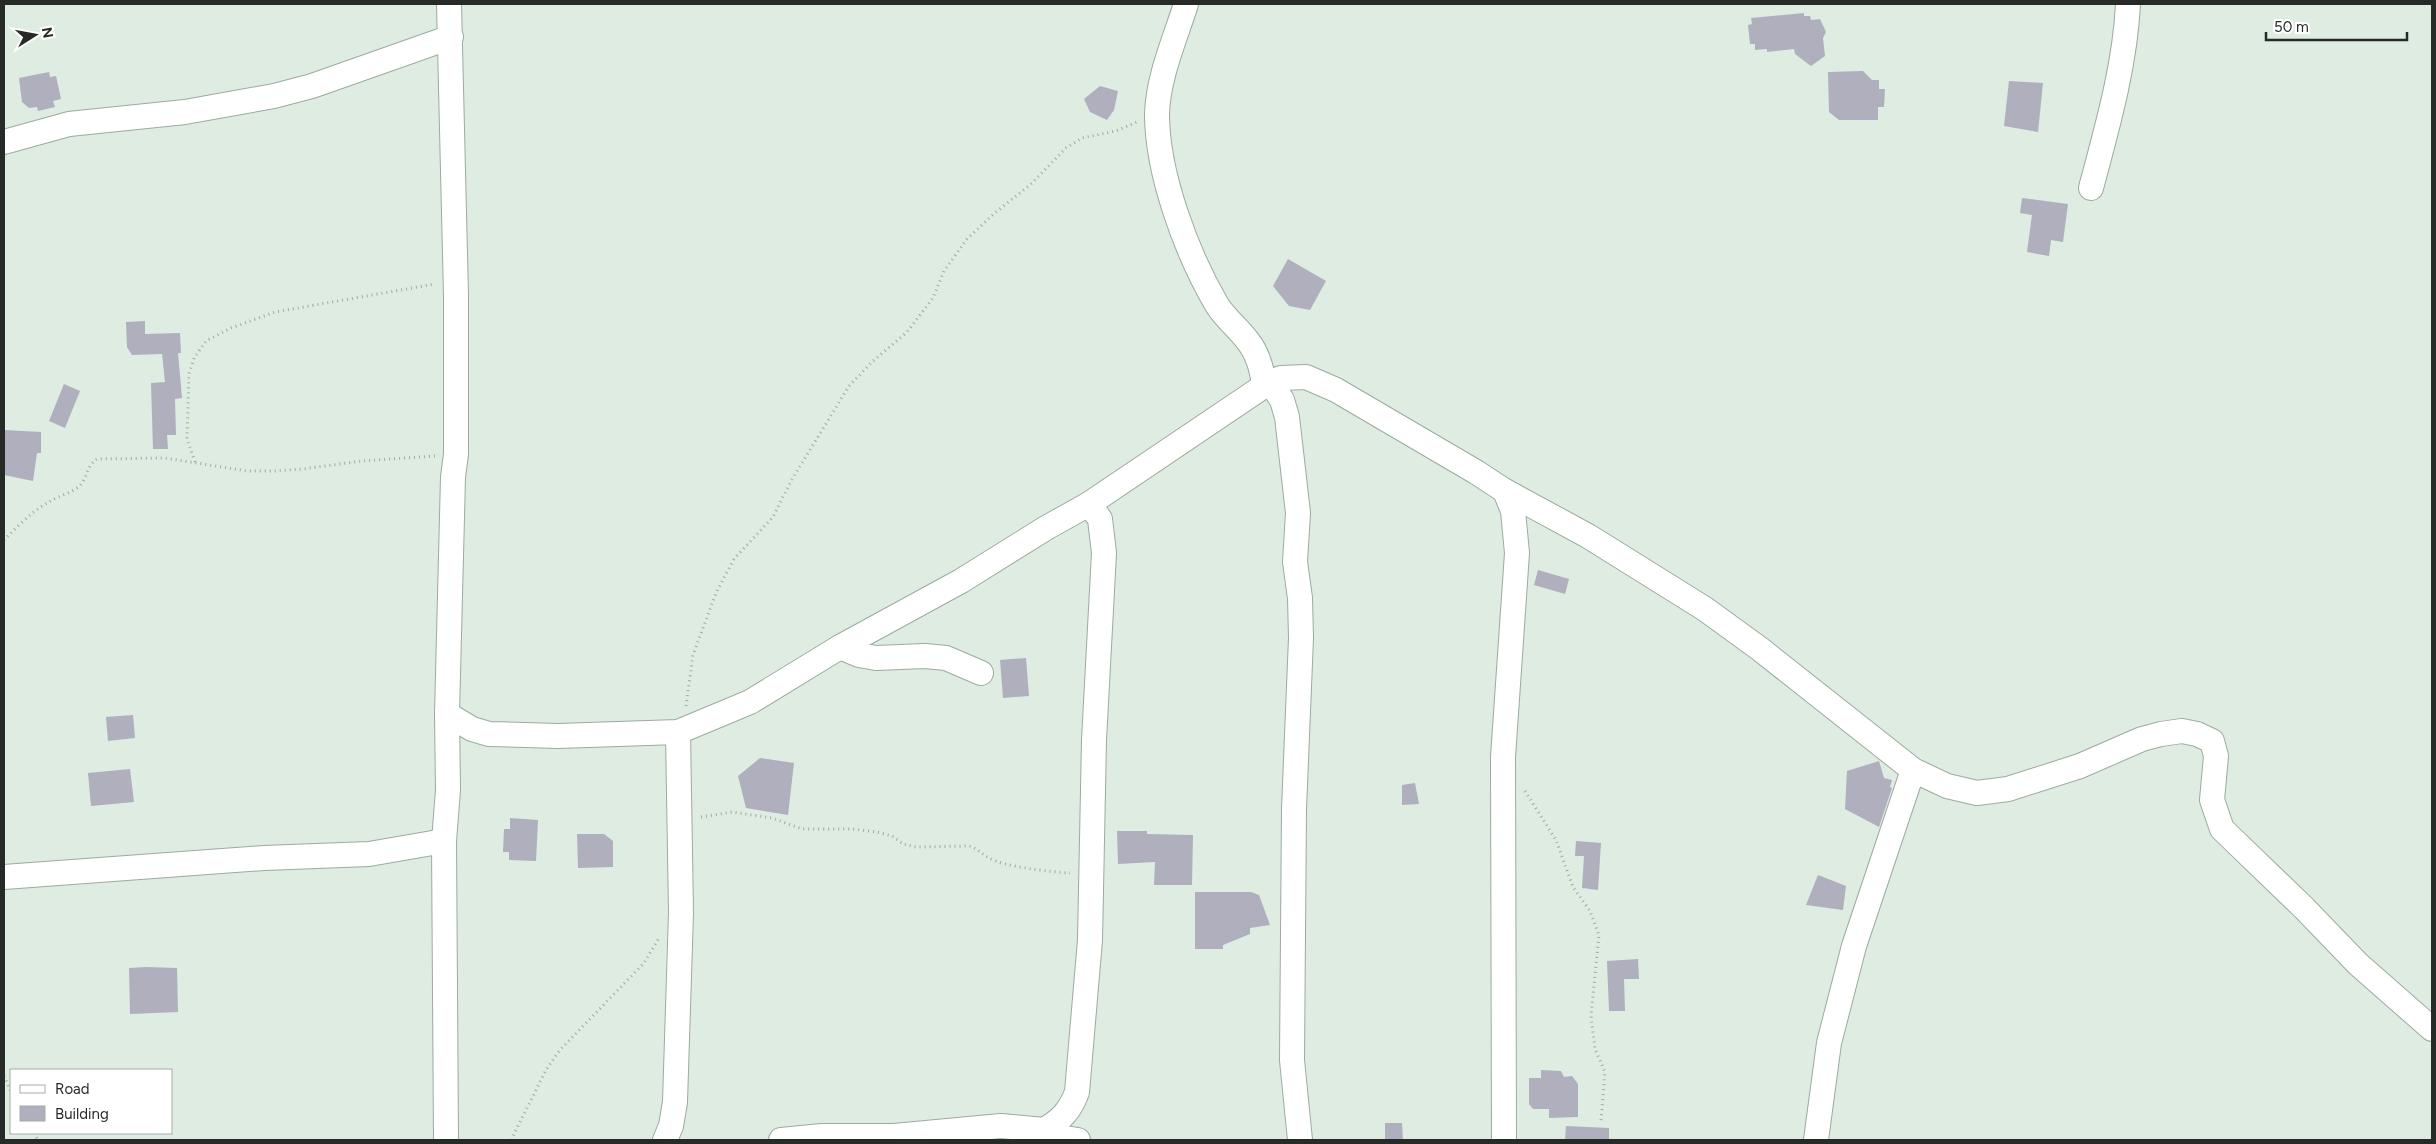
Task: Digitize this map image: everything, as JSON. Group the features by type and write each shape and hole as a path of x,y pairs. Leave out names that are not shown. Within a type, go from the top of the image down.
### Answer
{"street":[{"path":"446,1140 444,841 448,790 453,477 456,454 456,280 449,4"},
{"path":"1186,4 1168,63 1157,114 1173,211 1218,307 1256,352 1267,384 1282,400 1287,417 1298,513 1295,562 1300,598 1301,631 1294,808 1292,1060 1300,1140"},
{"path":"2091,188 2111,108 2127,29 2128,4"},
{"path":"4,142 69,124 185,112 274,96 312,86 451,37"},
{"path":"448,714 472,729 489,734 558,736 685,730 750,702 840,647 961,581 1088,504 1211,424 1267,384 1281,378 1306,377 1336,390 1505,491 1588,536 1705,609 1760,649 1913,770 1947,786 1964,792 1989,792 2008,789 2080,766 2161,734 2190,732 2212,741 2216,756 2212,800 2222,829 2304,908 2358,964 2432,1029"},
{"path":"1504,1140 1503,757 1517,553 1513,511 1505,491"},
{"path":"1044,1130 1059,1121 1070,1110 1077,1092 1090,940 1094,740 1104,553 1100,519 1088,504"},
{"path":"840,647 859,655 876,658 925,656 946,658 981,673"},
{"path":"665,1140 671,1126 675,1102 681,913 680,821 685,730"},
{"path":"1816,1140 1830,1043 1854,946 1913,770"},
{"path":"4,877 264,858 369,854 444,841"},
{"path":"781,1140 822,1136 894,1136 1001,1126 1044,1130 1059,1137 1078,1140"}],"path":[{"path":"685,730 685,708 693,655 716,593 734,559 773,517 801,465 849,386 873,361 907,332 933,298 944,271 966,239 1030,185 1066,148 1082,138 1116,131 1157,114"},
{"path":"195,462 187,439 189,374 194,358 206,341 231,328 275,312 456,280"},
{"path":"4,540 20,524 48,502 84,482 91,463 97,459 165,458 247,471 274,471 303,470 362,461 456,454"},
{"path":"1524,790 1556,840 1573,887 1590,911 1599,935 1590,1016 1595,1049 1605,1072 1601,1121"},
{"path":"680,821 732,812 772,818 802,829 852,829 877,832 892,836 903,844 916,847 969,846 976,848 994,860 1051,872 1091,874"},
{"path":"511,1140 546,1070 559,1051 644,963 657,941 681,913"},
{"path":"4,1076 10,1090"}],"building":[{"path":"1804,13 1804,16 1810,16 1811,20 1820,19 1826,32 1823,38 1825,56 1811,66 1795,54 1794,49 1767,52 1767,49 1755,50 1755,44 1750,44 1748,25 1752,24 1751,18"},
{"path":"1863,71 1872,80 1879,80 1879,89 1885,89 1884,107 1878,107 1878,120 1839,120 1829,112 1828,72"},
{"path":"49,72 50,77 56,76 61,99 53,101 55,107 38,111 37,107 29,108 22,102 19,78"},
{"path":"2009,81 2043,83 2038,132 2004,126"},
{"path":"1100,86 1118,91 1114,110 1107,120 1090,112 1084,99"},
{"path":"2022,198 2068,204 2063,242 2051,240 2049,256 2027,252 2032,215 2020,213"},
{"path":"1288,259 1326,281 1310,310 1289,306 1273,286"},
{"path":"145,321 145,334 180,333 181,353 178,353 182,398 175,399 176,435 167,435 168,449 153,449 151,383 165,382 162,354 132,355 127,347 126,322"},
{"path":"64,384 80,391 65,428 49,421"},
{"path":"4,430 41,432 41,453 37,453 33,481 4,475"},
{"path":"1538,570 1569,579 1565,594 1534,585"},
{"path":"1026,658 1029,696 1003,698 1000,660"},
{"path":"133,715 135,738 108,741 106,717"},
{"path":"760,758 794,763 788,815 746,808 738,776"},
{"path":"1879,761 1884,778 1892,780 1890,787 1892,788 1879,827 1845,809 1847,771"},
{"path":"130,769 134,802 91,806 88,773"},
{"path":"1415,783 1419,804 1402,805 1402,785"},
{"path":"510,818 538,820 536,861 509,860 509,852 503,852 504,829 510,829"},
{"path":"1117,831 1147,831 1147,834 1193,835 1192,885 1154,885 1155,862 1118,864"},
{"path":"577,834 604,834 613,841 613,867 578,868"},
{"path":"1576,841 1601,843 1598,890 1582,888 1584,856 1575,856"},
{"path":"1818,875 1846,886 1843,910 1806,905"},
{"path":"1195,892 1251,892 1259,895 1270,925 1250,928 1250,934 1223,945 1223,949 1195,949"},
{"path":"1638,959 1639,979 1624,979 1625,1011 1609,1011 1607,961"},
{"path":"129,968 177,968 178,1012 130,1014"},
{"path":"1541,1070 1561,1071 1564,1077 1572,1076 1578,1084 1578,1117 1549,1118 1549,1109 1533,1109 1529,1104 1529,1078 1541,1078"},
{"path":"1385,1123 1402,1123 1403,1140 1385,1140"},
{"path":"1566,1126 1609,1128 1609,1140 1565,1140"}]}
